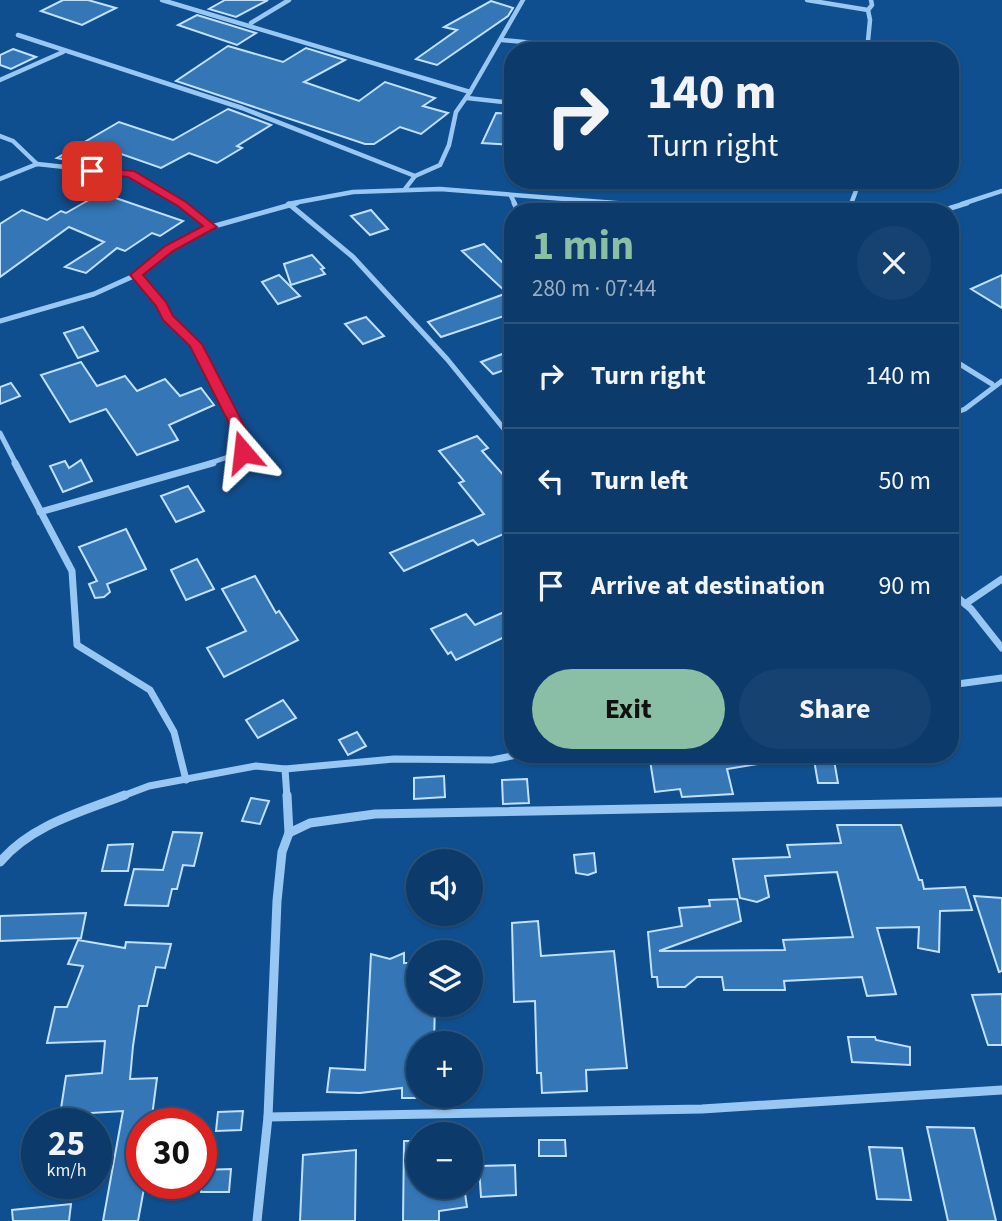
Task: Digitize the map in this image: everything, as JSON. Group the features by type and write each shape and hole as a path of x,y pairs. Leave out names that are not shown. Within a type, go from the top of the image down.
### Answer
{"street":[{"path":"162,0 251,23 301,41 470,92"},
{"path":"251,23 289,0"},
{"path":"405,189 415,176 440,165 449,145 456,111 467,98 523,0"},
{"path":"807,0 868,10"},
{"path":"867,42 871,0"},
{"path":"18,35 242,108 415,176"},
{"path":"502,40 523,42"},
{"path":"0,80 64,51"},
{"path":"467,98 504,102"},
{"path":"0,136 13,141 37,164"},
{"path":"0,179 37,164 131,174 182,204 211,227"},
{"path":"0,321 94,294 136,275 169,249 211,227 289,204 354,192 405,189 472,191 633,203"},
{"path":"959,205 1002,191"},
{"path":"511,196 514,203"},
{"path":"289,204 353,257 447,359 504,429"},
{"path":"40,512 243,452 241,433 195,344 168,317 161,304 136,275"},
{"path":"959,364 992,384"},
{"path":"959,413 971,406 992,384 1002,381"},
{"path":"0,433 72,571 77,645 150,690 174,732 186,780"},
{"path":"965,604 1002,579"},
{"path":"959,599 1002,648"},
{"path":"959,684 1002,678"},
{"path":"0,862 16,843 64,818 149,786 256,766 285,769 394,759 492,760 504,758"},
{"path":"257,1221 268,1117 277,901 282,852 289,833 285,769"},
{"path":"289,833 310,823 375,814 1002,802"},
{"path":"268,1117 702,1109 1002,1090"}],"building":[{"path":"63,0 88,0 116,8 82,25 41,11"},
{"path":"225,0 268,0 236,17 209,9"},
{"path":"491,1 513,8 508,16 437,65 416,59 457,30 444,27"},
{"path":"197,15 256,33 237,45 178,25"},
{"path":"228,46 283,62 306,48 345,60 304,82 359,101 385,82 435,98 423,106 448,113 421,134 400,127 374,144 365,144 176,81"},
{"path":"13,49 36,57 11,69 0,65 0,55"},
{"path":"228,109 271,125 237,146 242,148 217,163 189,153 161,168 110,150 86,164 57,158 119,122 173,140"},
{"path":"496,113 504,113 504,144 482,143"},
{"path":"101,193 183,221 160,236 152,233 125,251 117,248 86,273 65,267 104,242 69,227 0,277 0,224 22,210 47,220 61,211 66,213"},
{"path":"371,210 388,229 370,235 351,216"},
{"path":"484,244 504,261 504,290 462,251"},
{"path":"312,255 324,268 321,269 325,274 291,285 284,264"},
{"path":"279,275 300,296 278,304 262,282"},
{"path":"1002,275 1002,308 971,289"},
{"path":"504,294 504,316 441,337 428,322"},
{"path":"366,317 384,336 363,344 345,324"},
{"path":"83,327 98,351 78,358 64,333"},
{"path":"504,353 504,370 493,374 481,362"},
{"path":"81,362 97,386 125,376 137,391 165,379 180,396 201,388 214,405 169,425 178,440 137,455 106,409 70,422 41,375"},
{"path":"11,383 20,396 0,404 0,387"},
{"path":"477,436 488,448 482,451 504,476 504,534 478,545 473,540 404,571 390,553 484,514 459,483 464,481 439,451"},
{"path":"81,460 92,481 63,492 50,466 65,461 69,468"},
{"path":"188,486 204,511 176,522 161,496"},
{"path":"126,529 146,569 107,584 110,592 104,597 95,598 89,584 97,581 79,547"},
{"path":"197,559 214,589 186,600 171,570"},
{"path":"255,576 276,613 279,611 298,640 224,677 207,648 246,631 222,589"},
{"path":"504,612 504,637 456,660 451,652 448,654 431,629 466,614 475,625"},
{"path":"283,700 296,718 258,738 246,720"},
{"path":"357,732 366,746 348,755 339,740"},
{"path":"650,763 764,763 727,769 733,794 682,797 680,789 655,792"},
{"path":"815,763 835,763 838,783 818,783"},
{"path":"444,776 445,797 414,799 414,778"},
{"path":"527,779 529,803 503,804 502,780"},
{"path":"251,798 269,801 260,824 242,821"},
{"path":"837,825 901,825 924,889 965,887 972,910 940,911 939,952 918,948 919,927 877,928 896,994 867,996 862,977 784,981 785,990 724,990 722,977 697,977 685,987 658,987 657,977 652,977 648,932 682,926 679,908 710,906 709,900 737,899 741,921 659,951 785,950 783,940 853,937 837,872 765,876 769,897 757,902 740,898 733,859 790,857 787,845 841,843"},
{"path":"173,832 202,833 194,866 183,865 177,889 172,889 168,906 125,905 134,869 163,870"},
{"path":"133,844 128,871 102,871 108,845"},
{"path":"594,853 596,872 588,875 576,873 574,855"},
{"path":"974,896 1002,898 1002,971 999,972"},
{"path":"86,913 81,938 0,941 0,916"},
{"path":"538,921 541,956 614,951 627,1068 586,1070 587,1091 542,1093 541,1073 537,1073 535,1001 514,1002 512,923"},
{"path":"78,940 125,948 126,942 171,944 165,968 156,967 147,1006 139,1006 133,1046 130,1079 157,1078 153,1108 126,1108 126,1199 142,1199 138,1221 103,1221 107,1199 112,1199 112,1172 123,1111 112,1112 112,1108 61,1108 66,1076 102,1073 105,1041 47,1043 55,1007 67,1007 83,966 68,964"},
{"path":"404,953 406,1017 435,1017 434,1031 406,1031 406,1098 402,1098 402,1088 360,1093 327,1092 330,1068 365,1070 371,954 390,959"},
{"path":"1002,994 1002,1045 988,1045 972,995"},
{"path":"848,1037 875,1037 876,1040 910,1047 910,1065 852,1062"},
{"path":"243,1111 241,1130 217,1131 218,1112"},
{"path":"927,1127 974,1128 996,1221 948,1221"},
{"path":"539,1140 565,1140 566,1156 539,1156"},
{"path":"406,1141 406,1199 466,1199 467,1207 439,1211 439,1221 403,1221"},
{"path":"869,1147 902,1148 911,1200 877,1199"},
{"path":"356,1150 355,1221 300,1221 303,1155"},
{"path":"515,1165 516,1195 483,1197 483,1166"},
{"path":"217,1169 231,1169 229,1192 217,1192"},
{"path":"71,1204 69,1221 13,1221 12,1210"}],"route":[{"path":"92,171 131,174 182,204 211,227 169,249 136,275 177,328 195,344 241,433 243,452"}]}
